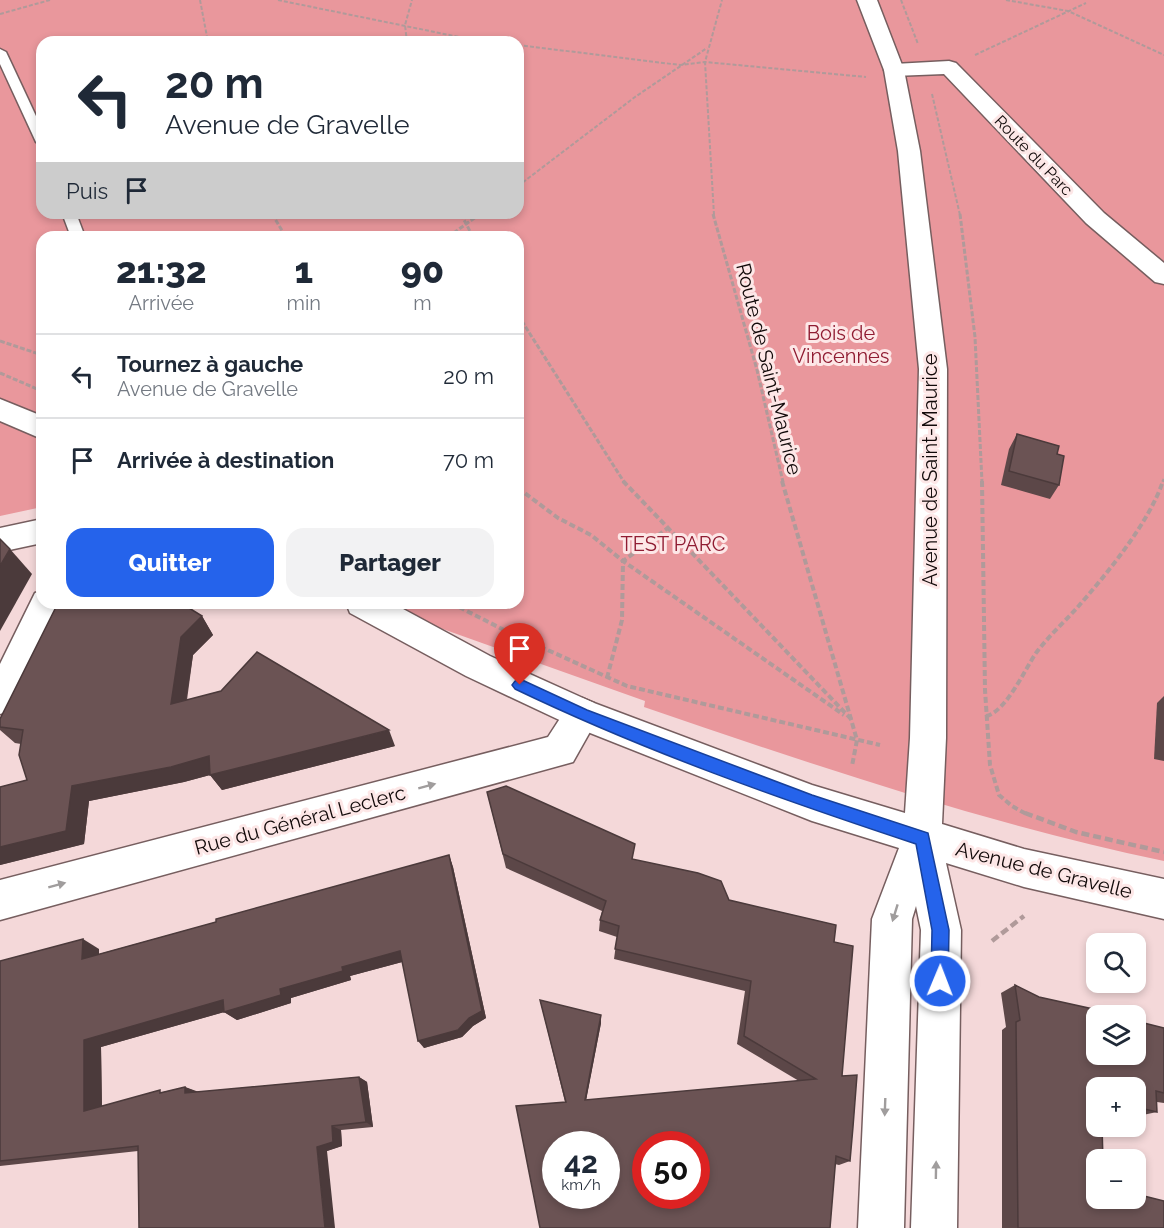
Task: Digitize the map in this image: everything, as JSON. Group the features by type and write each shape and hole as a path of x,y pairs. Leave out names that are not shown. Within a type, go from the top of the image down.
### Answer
{"street":[{"name":"Avenue de Saint-Maurice","path":"867,0 894,74 909,151 933,369 928,738 922,838"},
{"path":"894,74 949,67"},
{"name":"Route du Parc","path":"949,67 1095,218 1164,276"},
{"path":"0,409 36,425"},
{"path":"0,540 36,532"},
{"path":"0,699 44,609"},
{"name":"Avenue de Gravelle","path":"373,609 478,666 582,714 812,802 922,838 1039,872 1164,899"},
{"name":"Rue du Général Leclerc","path":"0,900 560,750 582,714"},
{"path":"881,1228 892,919 922,838"},
{"path":"922,838 941,930 934,1228"}],"lane":[{"path":"0,52 36,129"}],"path":[{"path":"0,14 50,0"},
{"path":"200,0 207,36"},
{"path":"278,0 463,36"},
{"path":"406,36 405,25 412,0"},
{"name":"Route de Saint-Maurice","path":"722,0 705,62 713,213 757,370 785,493 856,740"},
{"path":"1006,0 1068,11 1164,55"},
{"path":"949,67 1086,3"},
{"path":"524,46 680,65 705,62 894,74"},
{"path":"524,182 680,65 707,48"},
{"path":"933,95 964,238 981,409 986,716 990,769 998,794 1009,805 1027,814 1084,834 1164,852"},
{"path":"464,219 470,231"},
{"path":"456,231 473,219"},
{"path":"524,324 624,482 852,721"},
{"path":"0,341 36,353"},
{"path":"0,373 36,388"},
{"path":"986,716 991,716 1008,698 1037,652 1101,581 1157,500 1164,478"},
{"path":"524,492 558,518 591,535 623,561 852,721"},
{"path":"623,561 668,528"},
{"path":"607,678 622,620 623,561"},
{"path":"463,609 607,678 689,702 780,721 880,746"},
{"path":"852,766 856,740"},
{"path":"992,941 1024,916"}],"green space":[{"name":"Bois de Vincennes","path":"0,0 1164,0 1164,861 1032,829 901,792 644,707 645,701 387,609 524,609 524,231 36,231 36,508 0,516"}],"building":[{"path":"1017,434 1059,446 1057,454 1064,456 1059,485 1009,471"},
{"path":"0,539 10,549 0,566"},
{"path":"55,609 191,609 202,616 181,637 171,704 221,691 257,652 389,730 210,775 209,756 171,767 72,786 66,831 0,847 0,787 27,780 19,755 23,730 0,727 0,719"},
{"path":"506,786 635,844 632,859 698,873 721,881 729,900 836,925 834,942 853,946 842,1076 857,1075 850,1161 836,1156 830,1228 540,1228 516,1106 566,1102 540,1000 601,1015 585,1100 816,1079 744,1036 751,981 615,949 619,926 600,920 606,901 503,854 487,792"},
{"path":"449,855 482,1011 469,1018 458,1030 418,1041 400,951 342,967 343,971 280,989 281,995 224,1012 223,1000 84,1040 84,1111 160,1090 160,1093 185,1087 185,1093 359,1077 366,1122 332,1126 333,1142 317,1147 325,1228 139,1228 138,1146 0,1161 0,961 83,939 82,959 216,922 216,919"},
{"path":"1015,985 1039,997 1086,1007 1086,1065 1146,1065 1146,1024 1164,1028 1164,1093 1156,1091 1157,1112 1146,1109 1146,1077 1086,1077 1086,1137 1102,1137 1103,1149 1086,1149 1086,1209 1146,1209 1146,1196 1164,1201 1164,1228 1018,1228 1016,1022 1020,1020"}],"route":[{"path":"520,685 582,714 848,816 922,838 941,930 940,981"}],"park label":[{"name":"TEST PARC","path":"673,544"}]}
